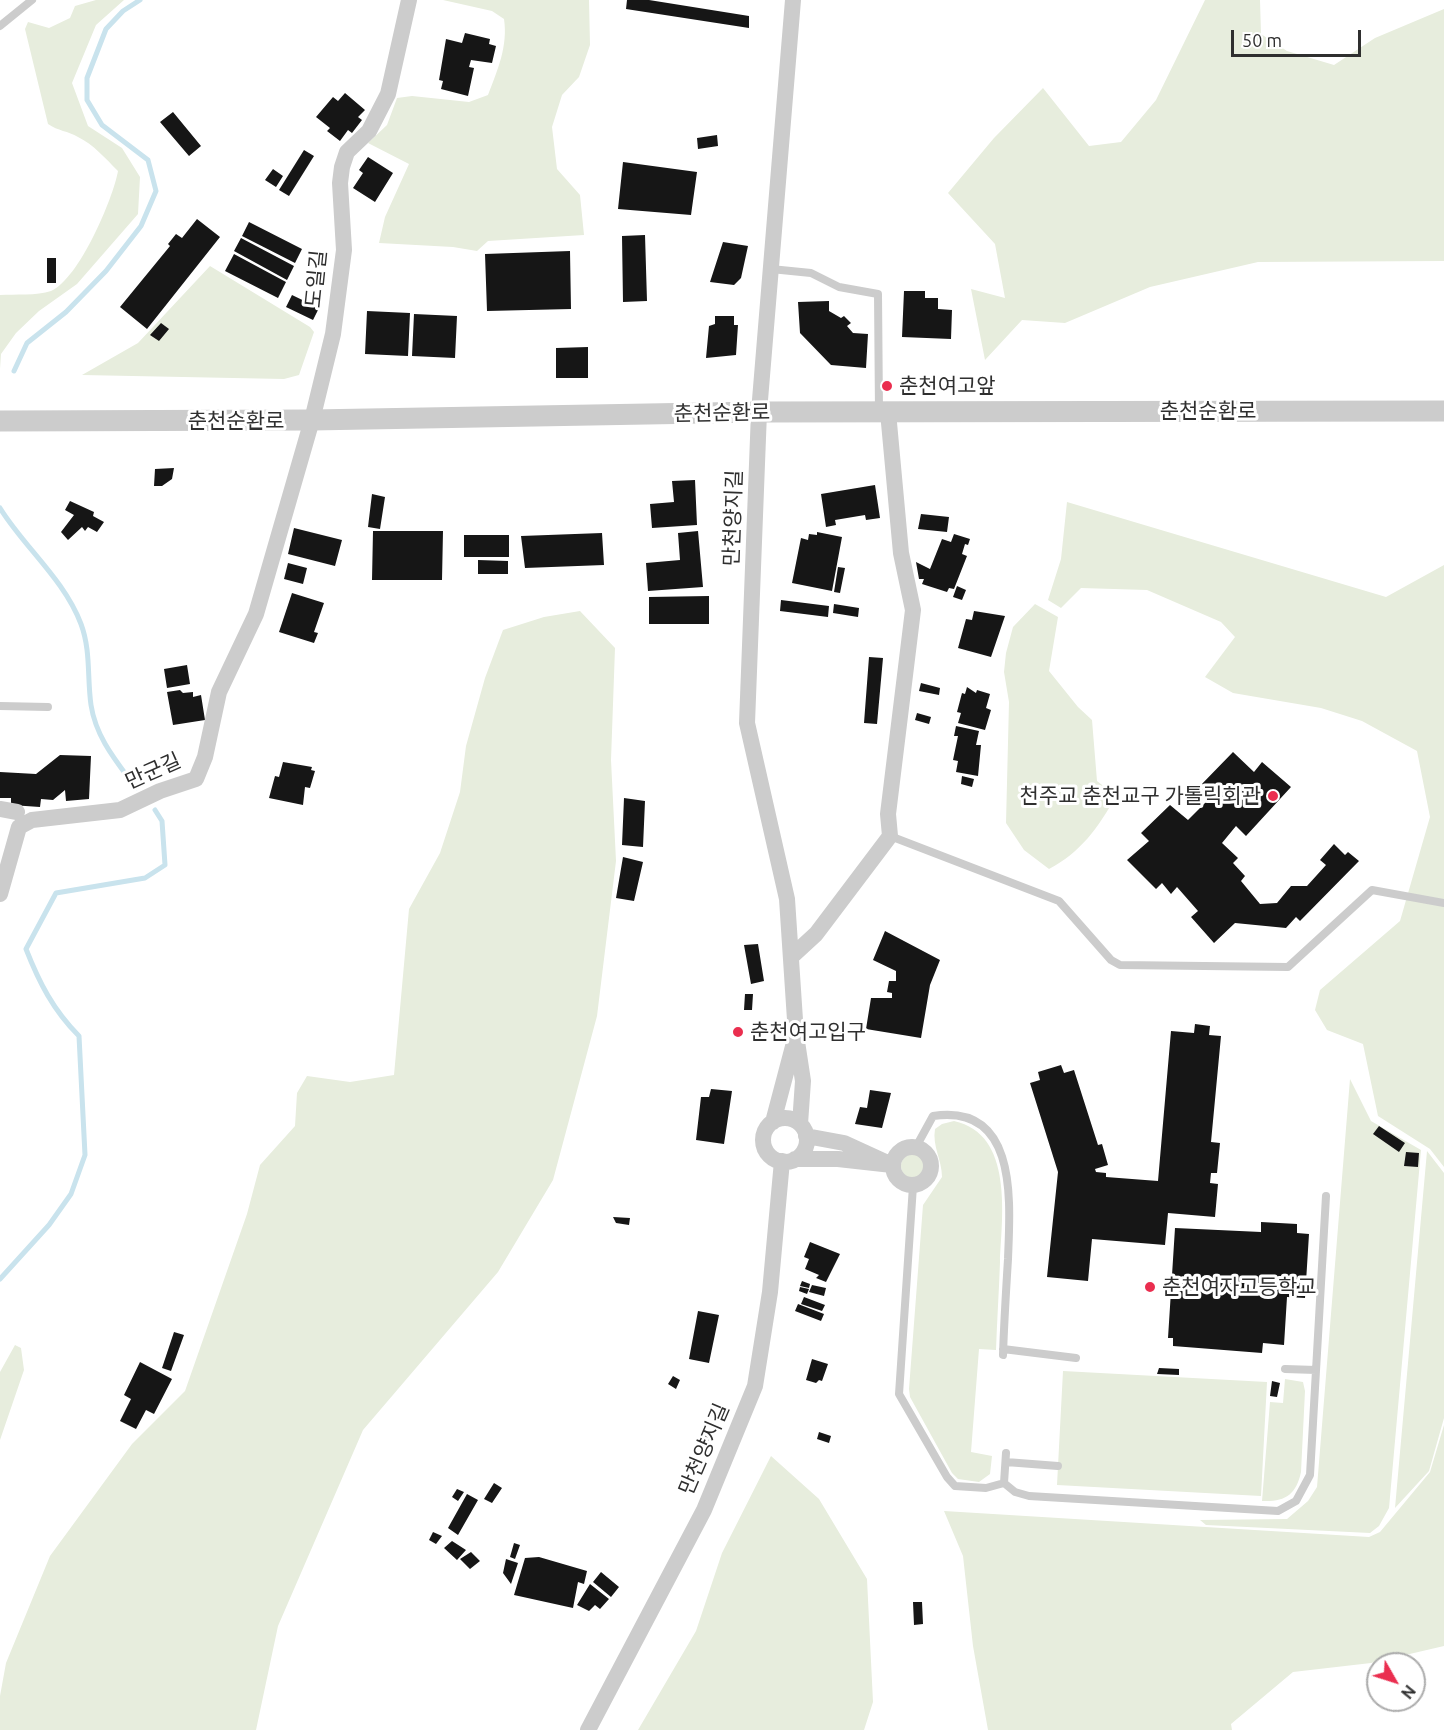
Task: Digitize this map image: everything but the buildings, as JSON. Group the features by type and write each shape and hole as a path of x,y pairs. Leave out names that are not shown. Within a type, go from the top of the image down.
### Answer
{"street":[{"name":"도일길","path":"268,572 312,420 333,334 344,250 340,183 342,167 347,152 369,131 388,94 409,0"},
{"name":"만천양지길","path":"793,0 759,412 747,723 787,899 796,1035"},
{"name":"춘천순환로","path":"0,421 312,420 759,412 1444,411"},
{"path":"791,957 816,934 890,836 888,814 913,610 901,553 884,412"},
{"name":"만군길","path":"0,894 19,827 32,820 120,810 160,791 196,779 205,757 219,692 256,614 268,572"},
{"path":"0,809 17,812"},
{"path":"773,1122 796,1035"},
{"path":"788,1160 804,1149 802,1081 796,1035"},
{"path":"787,1118 803,1130 844,1143 892,1165 838,1159 788,1160 769,1154 763,1141 767,1127 773,1122 787,1118"},
{"path":"916,1147 926,1153 931,1170 925,1181 913,1186 900,1182 892,1165 898,1153 903,1149 916,1147"},
{"name":"만천양지길","path":"588,1730 704,1510 755,1386 788,1160"}],"lane":[{"path":"0,26 32,0"},
{"path":"771,269 811,273 838,287 878,294 884,412"},
{"path":"0,706 48,707"},
{"path":"890,836 1059,901 1111,960 1120,965 1288,967 1372,890 1444,903"},
{"path":"916,1147 933,1116 952,1113 971,1118 989,1133 1004,1161 1011,1194 1003,1352 1076,1358"},
{"path":"913,1186 899,1394 947,1478 955,1486 986,1488 1004,1483"},
{"path":"1004,1483 1016,1492 1029,1496 1278,1511 1296,1502 1310,1475 1326,1196"},
{"path":"1285,1369 1316,1370"},
{"path":"1004,1483 1006,1457 1058,1466"}],"green space":[{"path":"96,0 124,0 96,25 72,83 88,126 122,148 140,177 138,214 77,284 39,311 16,333 1,354 0,369 0,295 45,293 62,284 73,271 93,237 115,184 118,171 99,152 78,137 48,124 25,29 28,22 49,28 70,18 75,6"},
{"path":"443,0 589,0 590,45 579,77 562,95 552,127 557,169 580,195 584,235 488,241 477,251 453,247 379,243 385,217 409,164 368,143 387,125 397,98 412,96 469,102 488,95 501,57 505,39 504,19 492,11"},
{"path":"1205,0 1260,0 1261,34 1287,51 1334,65 1375,38 1444,9 1444,261 1258,262 1150,287 1065,323 1022,320 985,360 971,289 1005,298 995,244 948,193 994,138 1043,88 1089,146 1121,142 1156,100"},
{"path":"210,266 310,327 314,332 299,375 284,379 82,375 138,343"},
{"path":"1067,502 1386,597 1444,565 1444,1167 1430,1149 1378,1116 1363,1044 1327,1030 1315,1010 1320,990 1400,921 1430,817 1417,751 1362,721 1321,708 1233,693 1205,677 1235,637 1221,622 1147,590 1081,588 1061,608 1048,600 1061,559"},
{"path":"1035,604 1058,617 1049,671 1078,707 1092,720 1097,781 1116,796 1102,819 1080,847 1049,869 1024,850 1006,823 1009,702 1004,672 1006,653 1013,627"},
{"path":"580,611 615,648 611,760 616,861 597,1016 553,1180 498,1272 363,1430 278,1626 256,1730 0,1730 0,1696 6,1663 50,1556 132,1444 185,1391 247,1214 260,1165 295,1126 297,1093 307,1076 350,1082 394,1075 409,909 440,853 460,792 466,746 485,678 503,630 544,617"},
{"path":"1350,1079 1371,1121 1421,1150 1389,1508 1379,1526 1370,1533 1206,1525 1200,1520 1287,1519 1308,1501 1317,1487"},
{"path":"954,1121 973,1129 987,1142 995,1159 1002,1201 996,1350 979,1349 971,1452 992,1456 990,1474 979,1482 958,1479 952,1473 910,1397 909,1389 923,1205 942,1177 934,1135 935,1129 942,1124"},
{"path":"1427,1151 1444,1173 1444,1418 1429,1471 1395,1508"},
{"path":"913,1154 921,1158 925,1166 921,1174 913,1178 905,1174 901,1166 905,1158"},
{"path":"15,1345 21,1348 24,1370 0,1440 0,1372"},
{"path":"1063,1371 1267,1382 1261,1496 1057,1485"},
{"path":"1285,1379 1303,1382 1305,1391 1301,1472 1293,1492 1288,1496 1277,1500 1262,1501 1270,1402 1283,1403"},
{"path":"1444,1425 1444,1646 1418,1652 1366,1652 1366,1664 1293,1672 1231,1724 1232,1730 988,1730 973,1646 963,1556 944,1511 1369,1537 1380,1532 1430,1472"},
{"path":"771,1456 819,1499 867,1579 873,1702 864,1730 638,1730 696,1631 722,1553"}],"waterway":[{"path":"14,371 27,343 66,312 106,271 141,226 156,191 148,160 102,125 87,100 87,78 106,29 123,11 140,0"},
{"path":"0,508 65,592 74,608 81,624 88,654 91,705 97,728 108,749 136,788"},
{"path":"0,1279 49,1225 71,1194 85,1155 79,1036 48,995 26,949 56,893 145,878 165,865 162,821 155,810"}],"place":[{"name":"춘천여고앞","path":"887,386"},
{"name":"천주교 춘천교구 가톨릭회관","path":"1273,796"},
{"name":"춘천여고입구","path":"738,1032"},
{"name":"춘천여자고등학교","path":"1150,1287"}]}
